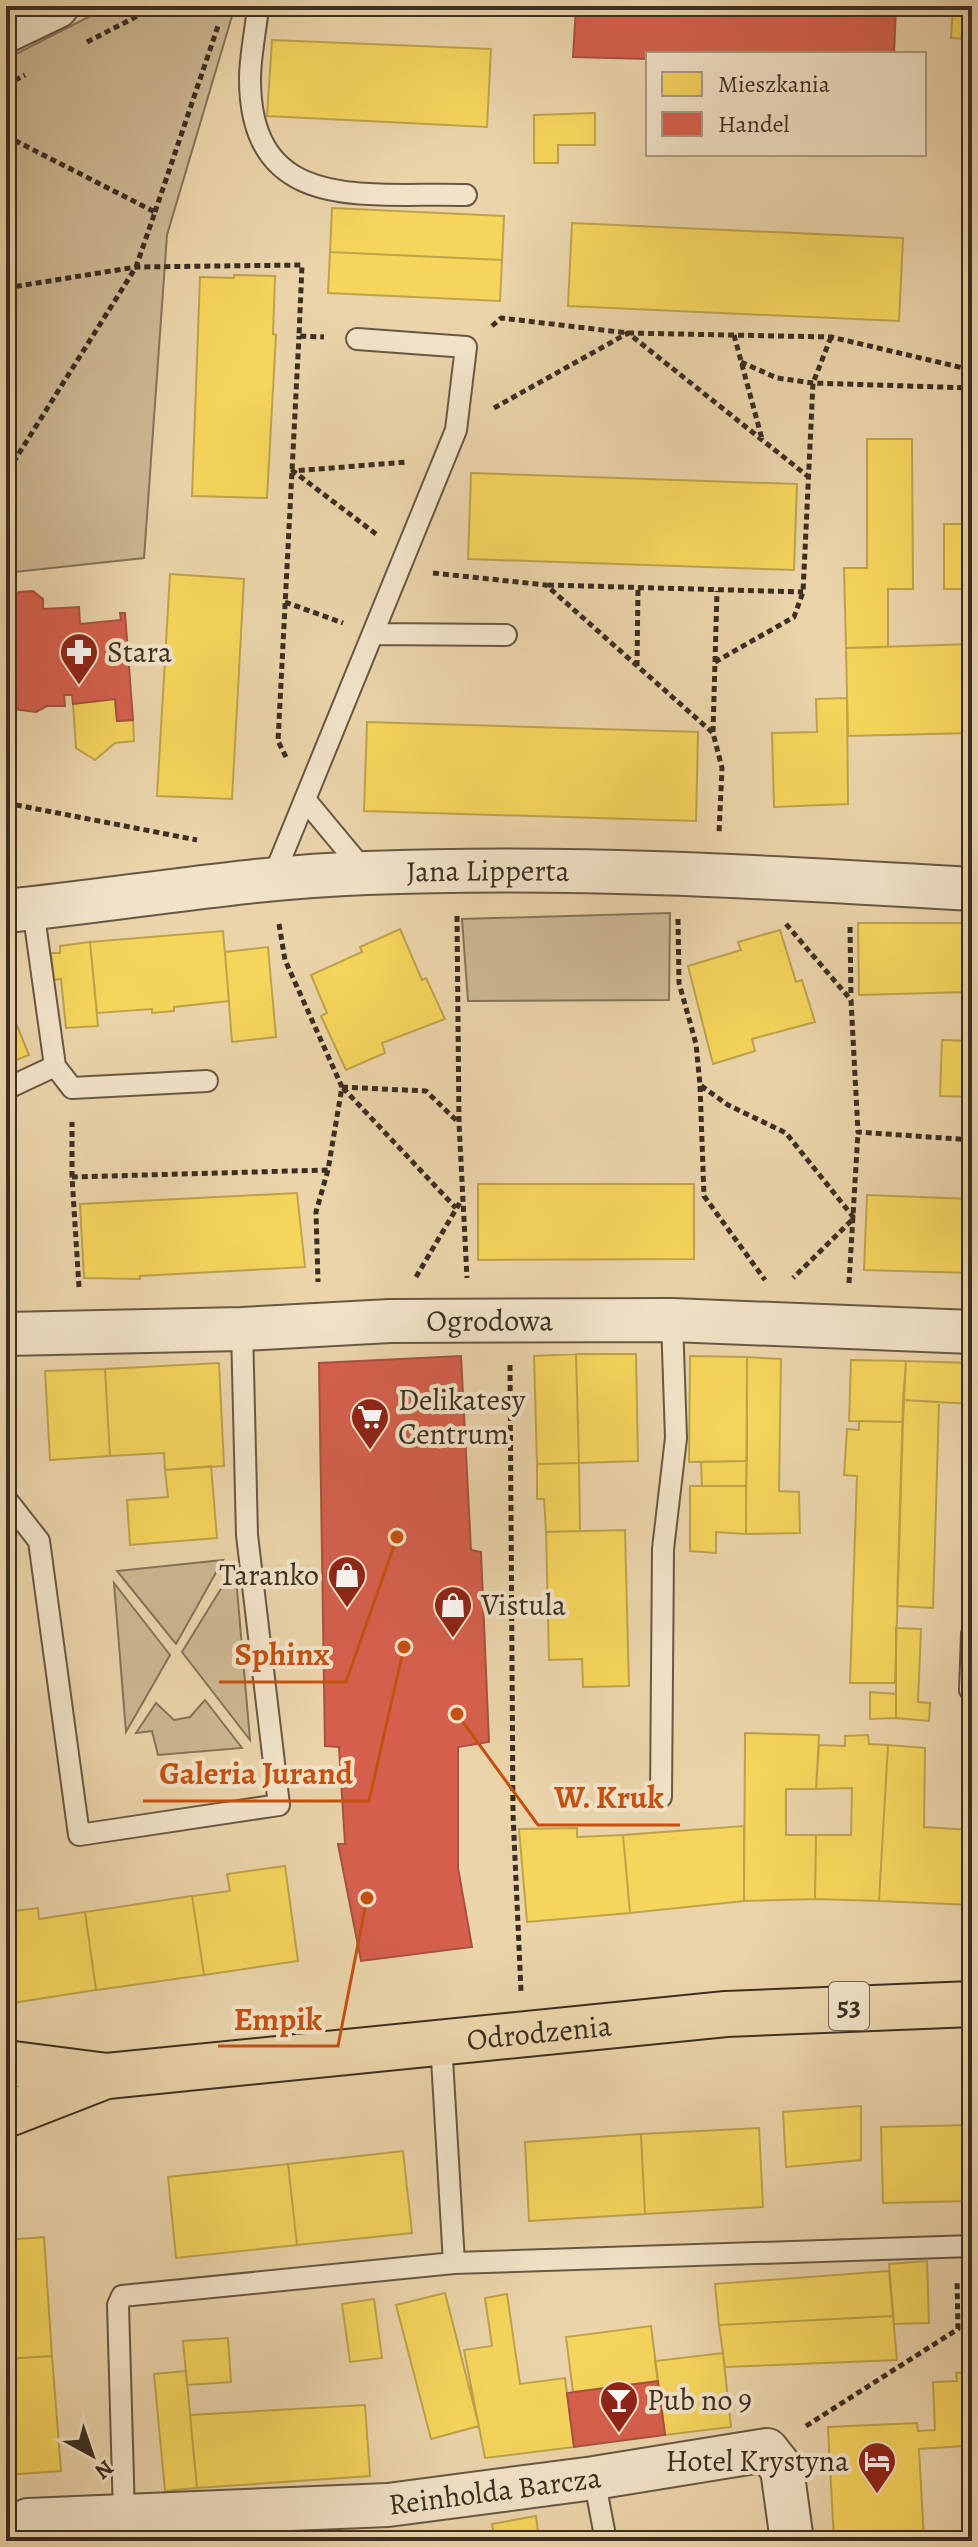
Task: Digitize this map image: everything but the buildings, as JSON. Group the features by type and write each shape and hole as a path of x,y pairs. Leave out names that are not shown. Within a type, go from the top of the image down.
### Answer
{"main road":[{"name":"Odrodzenia","path":"6,2063 107,2076 726,2014 857,2006 972,2004"},
{"name":"Odrodzenia","path":"6,2115 107,2076"}],"street":[{"path":"6,30 56,6"},
{"name":"Jana Lipperta","path":"19,910 272,880 366,873 677,874 972,889"},
{"name":"Ogrodowa","path":"6,1334 81,1330 242,1329 390,1321 672,1320 972,1332"},
{"path":"767,2450 782,2469 792,2541"},
{"name":"Reinholda Barcza","path":"28,2520 388,2505 594,2478 767,2450"}],"lane":[{"path":"258,6 250,79 255,124 270,158 298,181 330,191 466,195"},
{"path":"272,880 307,802 456,430 466,347 357,339"},
{"path":"374,634 506,635"},
{"path":"307,802 366,873"},
{"path":"19,910 55,1066 72,1088 207,1081"},
{"path":"6,1089 55,1066"},
{"path":"661,1797 663,1549 676,1438 672,1320"},
{"path":"6,1499 39,1541 79,1835 279,1805 247,1535 242,1329"},
{"path":"970,1690 972,1634"},
{"path":"441,2042 454,2263"},
{"path":"124,2515 118,2305 122,2296 454,2263 964,2246"},
{"path":"594,2478 606,2541"}],"path":[{"path":"6,474 136,267 220,21"},
{"path":"6,136 155,212"},
{"path":"6,233 6,254"},
{"path":"6,288 136,267 302,265 278,741 307,802"},
{"path":"466,347 501,318 628,333 831,337 972,370"},
{"path":"456,430 628,333"},
{"path":"628,333 810,478"},
{"path":"734,335 762,439"},
{"path":"299,336 357,339"},
{"path":"715,662 794,617 803,592 813,383 831,337"},
{"path":"741,362 777,378 813,383 972,388"},
{"path":"293,471 444,460"},
{"path":"293,471 402,562 546,585 803,592"},
{"path":"546,585 713,733"},
{"path":"637,666 638,588"},
{"path":"717,591 713,733 722,768 719,836"},
{"path":"285,602 374,634"},
{"path":"6,803 199,841"},
{"path":"457,872 462,1198 489,1321 523,2035"},
{"path":"677,874 679,983 696,1044 704,1196 776,1295"},
{"path":"272,880 285,960 342,1087 456,1208"},
{"path":"846,1328 858,1132 850,914"},
{"path":"779,916 851,1000"},
{"path":"700,1085 728,1105 786,1133 854,1218"},
{"path":"342,1087 426,1091 459,1123"},
{"path":"317,1323 316,1212 328,1170 342,1087"},
{"path":"72,1088 72,1177 81,1330"},
{"path":"858,1132 972,1140"},
{"path":"72,1177 328,1170"},
{"path":"390,1321 462,1198"},
{"path":"746,1324 854,1218"},
{"path":"767,2450 958,2329 964,2246"}],"shaded area":[{"path":"110,6 235,6 167,235 144,558 6,573 6,59"},
{"path":"670,913 669,1000 468,1001 462,919"},
{"path":"223,1560 176,1644 117,1571"},
{"path":"235,1566 250,1740 182,1652"},
{"path":"114,1583 170,1655 126,1732"},
{"path":"205,1700 242,1748 158,1755 152,1731 136,1733 156,1703 174,1720 190,1717"}],"place":[{"name":"Stara","path":"79,686"},
{"name":"Delikatesy Centrum","path":"370,1451"},
{"name":"Sphinx","path":"397,1537"},
{"name":"Taranko","path":"347,1609"},
{"name":"Vistula","path":"453,1639"},
{"name":"Galeria Jurand","path":"404,1647"},
{"name":"W. Kruk","path":"457,1714"},
{"name":"Empik","path":"367,1898"},
{"name":"Pub no 9","path":"619,2434"},
{"name":"Hotel Krystyna","path":"877,2495"}]}
